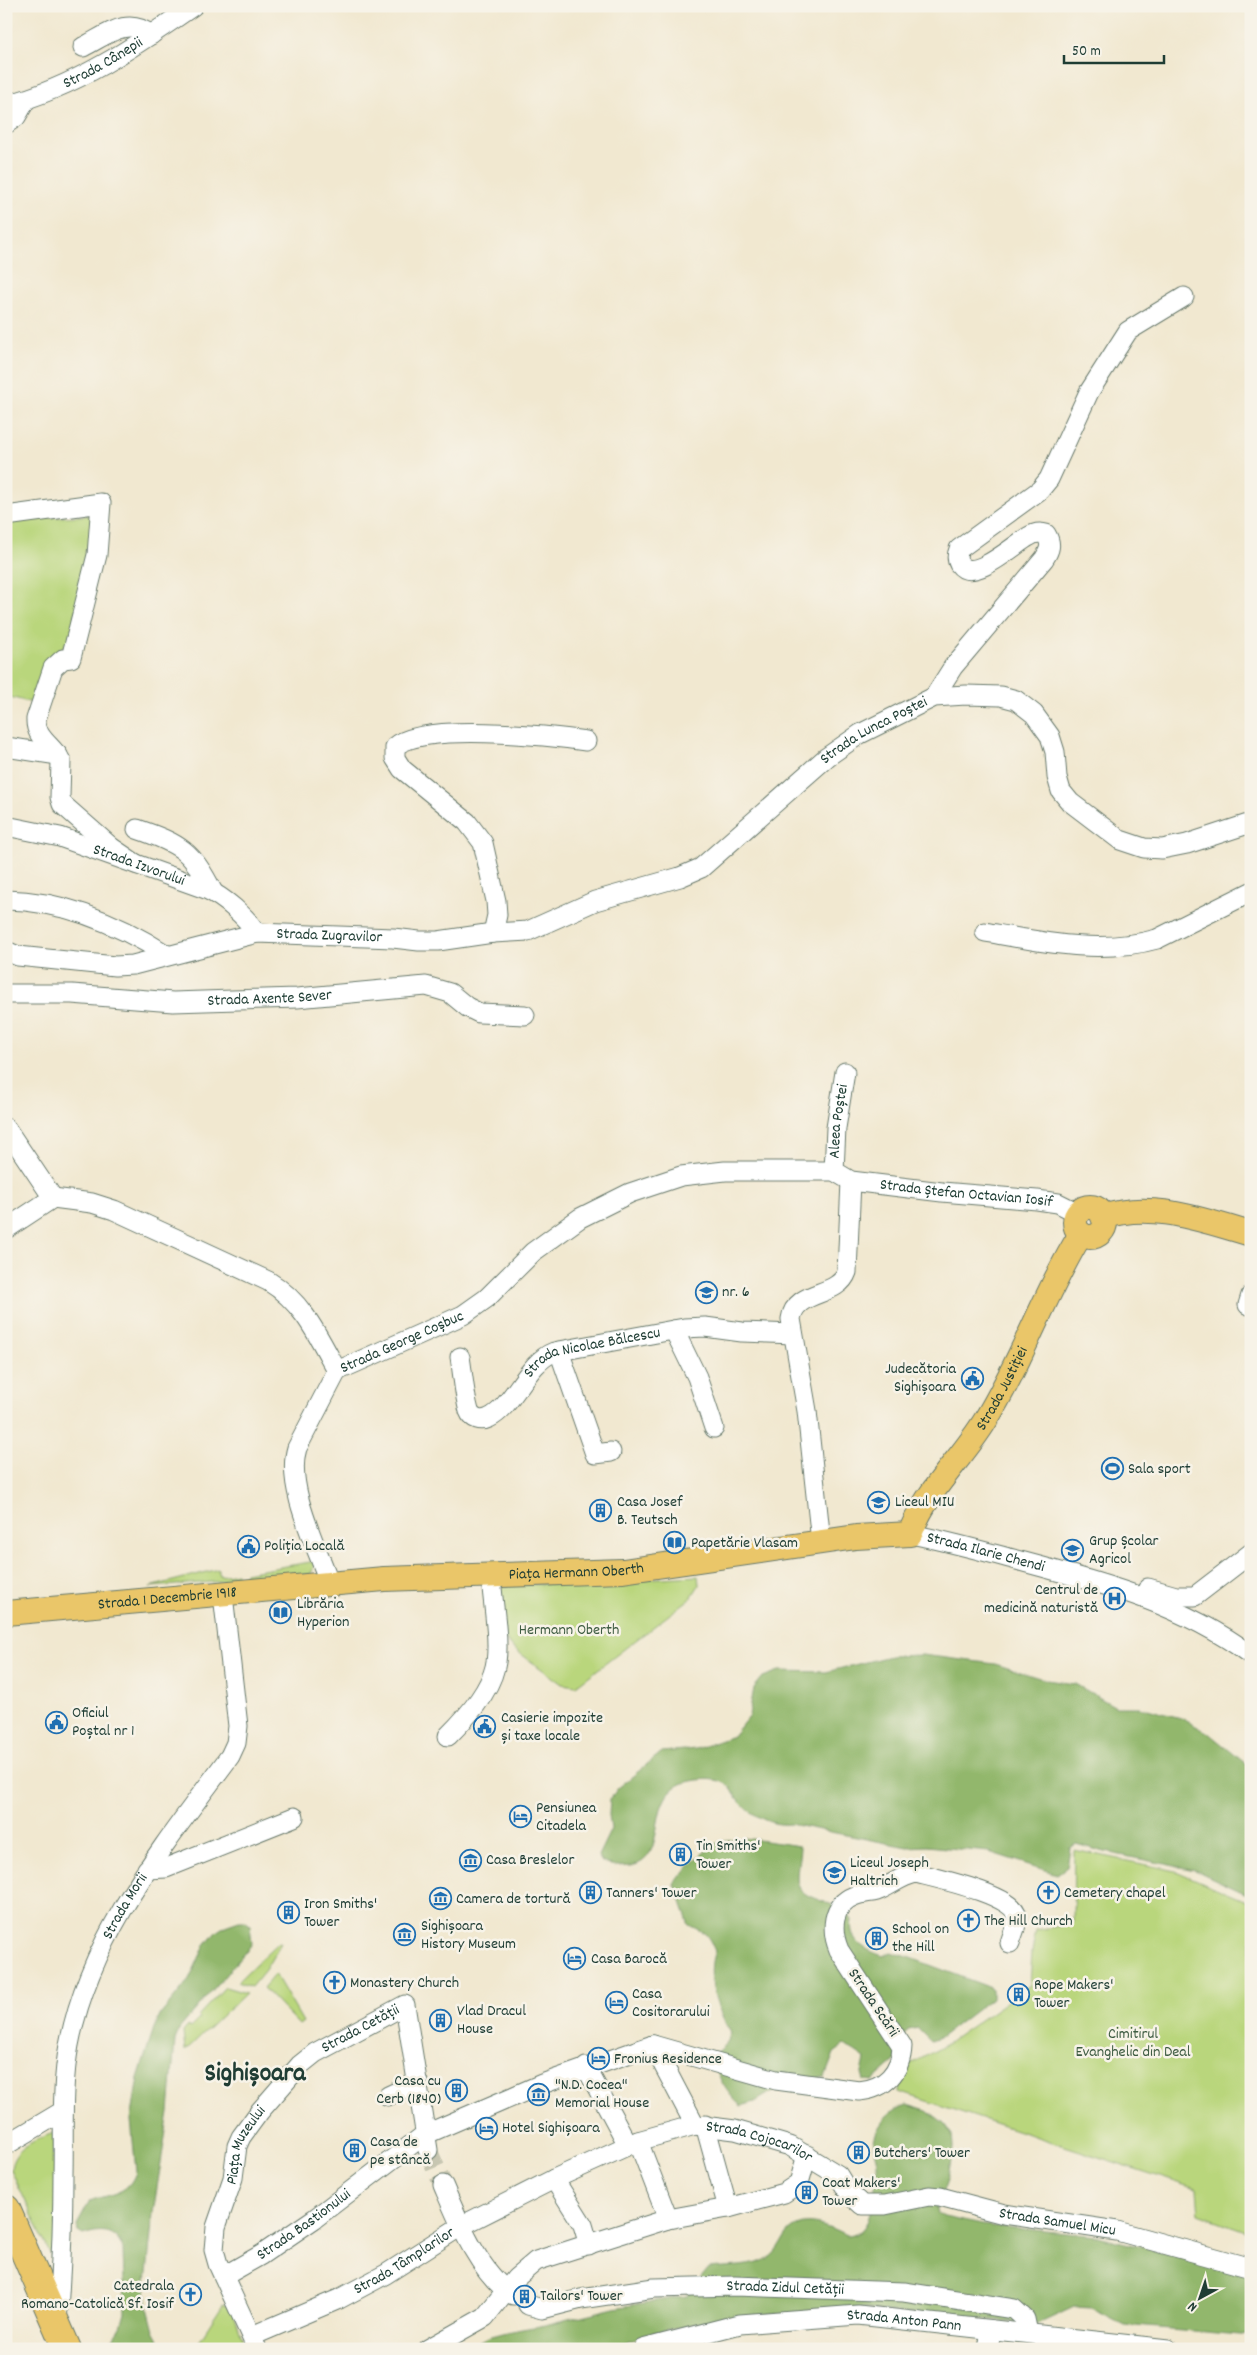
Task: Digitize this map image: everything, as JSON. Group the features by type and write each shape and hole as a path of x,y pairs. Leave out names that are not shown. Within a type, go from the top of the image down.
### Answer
{"highway":[{"path":"6,2209 61,2337"}],"main road":[{"path":"1080,1224 1090,1237 1099,1234 1104,1226 1104,1217 1127,1211 1156,1211 1251,1234"},
{"name":"Strada Justiției","path":"910,1534 922,1506 972,1440 994,1406 1061,1269 1080,1224"},
{"name":"Strada Ilarie Chendi","path":"821,1542 884,1534 910,1534"},
{"name":"Piața Hermann Oberth","path":"330,1584 491,1583 623,1571 821,1542"},
{"name":"Strada 1 Decembrie 1918","path":"6,1613 330,1584"}],"street":[{"name":"Strada Cânepii","path":"6,105 26,100 84,75 151,35 193,6"},
{"path":"83,47 117,30 132,25 141,28 151,35"},
{"path":"6,124 16,117 26,100"},
{"path":"934,697 953,667 1044,559 1050,550 1050,540 1046,534 1040,532 1029,536 994,561 971,570 963,567 958,562 957,554 959,549 1040,490 1050,479 1090,392 1128,331 1184,297"},
{"path":"6,516 101,503 96,555 71,658 63,659 53,668 36,719 36,728 40,737 58,755 61,761 60,798 62,804 111,846 136,864"},
{"name":"Strada Lunca Poștei","path":"493,932 528,931 595,901 680,877 701,868 827,757 863,733 934,697 993,696 1016,700 1024,705 1041,722 1050,736 1055,752 1057,777 1061,791 1070,802 1120,840 1144,848 1162,849 1187,844 1251,823"},
{"path":"493,932 497,915 496,901 483,843 467,822 402,769 395,758 395,747 408,738 497,732 526,733 586,741"},
{"path":"6,747 58,755"},
{"name":"Strada Izvorului","path":"6,826 60,837 214,892 249,921 257,933"},
{"path":"137,829 181,847 202,871 214,892"},
{"path":"985,932 1081,947 1145,942 1157,939 1251,892"},
{"path":"6,900 29,900 102,919 145,941 167,955"},
{"name":"Strada Zugravilor","path":"10,956 115,966 144,963 167,955 257,933 438,941 493,932"},
{"name":"Strada Axente Sever","path":"6,994 72,994 173,1002 297,998 426,986 450,992 467,1007 479,1013 525,1016"},
{"name":"Aleea Poștei","path":"834,1170 836,1128 845,1072"},
{"path":"6,1128 53,1198 6,1229"},
{"path":"821,1542 807,1411 791,1319 792,1312 797,1305 837,1286 844,1280 847,1272 851,1181 834,1170"},
{"name":"Strada George Coșbuc","path":"53,1198 92,1204 114,1210 204,1249 274,1284 288,1295 302,1311 337,1371 463,1315 487,1298 533,1252 556,1233 580,1218 630,1193 681,1176 712,1172 834,1170"},
{"name":"Strada Ștefan Octavian Iosif","path":"851,1181 1058,1203 1080,1224"},
{"name":"Strada Nicolae Bălcescu","path":"460,1357 470,1411 477,1419 483,1420 498,1411 540,1361 549,1354 559,1351 674,1330 705,1327 742,1332 793,1334"},
{"path":"674,1330 697,1378 714,1428"},
{"path":"559,1351 595,1454 610,1452"},
{"path":"330,1584 295,1487 293,1461 297,1448 337,1371"},
{"name":"Strada Ilarie Chendi","path":"910,1534 949,1542 1058,1571 1167,1607 1251,1655"},
{"path":"1058,1571 1070,1568 1079,1569 1162,1592 1189,1597 1202,1592 1251,1553"},
{"name":"Piața Hermann Oberth","path":"448,1736 480,1697 495,1667 496,1638 491,1583"},
{"name":"Strada Morii","path":"61,2337 63,2111 67,2060 76,2014 102,1948 147,1869 230,1756 236,1743 238,1726 223,1595"},
{"path":"147,1869 166,1868 294,1817"},
{"name":"Strada Scării","path":"653,2045 776,2080 859,2091 871,2090 881,2086 898,2068 902,2046 839,1950 834,1928 837,1910 842,1903 854,1896 877,1891 908,1874 916,1873 977,1890 1006,1903 1014,1909 1017,1917 1010,1943"},
{"name":"Strada Cetății","path":"315,2053 405,2005 418,2082"},
{"name":"Strada Bastionului","path":"224,2276 261,2255 314,2219 379,2168 426,2143 586,2067 653,2045"},
{"name":"Strada Cojocarilor","path":"653,2045 700,2125 736,2130 775,2140 807,2155 838,2176 849,2194 862,2205"},
{"name":"Piața Muzeului","path":"224,2276 215,2254 214,2240 224,2200 233,2178 237,2146 241,2137 260,2111 300,2065 315,2053"},
{"path":"586,2067 633,2143 668,2219"},
{"path":"388,2096 418,2082 426,2143"},
{"path":"6,2145 63,2111"},
{"path":"700,2125 728,2208"},
{"name":"Strada Tâmplarilor","path":"254,2342 339,2300 386,2274 461,2226 554,2179 633,2143 700,2125"},
{"path":"428,2349 485,2317 515,2297 536,2261 553,2254 589,2245 668,2219 768,2199 792,2189 801,2177 807,2155"},
{"path":"554,2179 583,2225 589,2245"},
{"path":"443,2185 461,2226 482,2263 515,2297"},
{"name":"Strada Samuel Micu","path":"862,2205 885,2205 929,2196 940,2197 1004,2214 1117,2231 1251,2268"},
{"path":"224,2276 254,2342"},
{"name":"Strada Zidul Cetății","path":"515,2297 542,2309 581,2299 654,2288 735,2286 841,2288 904,2292 1014,2309 1025,2319 1028,2333"},
{"name":"Strada Anton Pann","path":"642,2349 740,2324 834,2316 880,2316 1168,2349"},
{"path":"988,2349 991,2330"}],"green space":[{"path":"97,515 70,639 47,666 36,704 6,696 6,520"},
{"path":"316,1561 311,1574 244,1579 245,1573"},
{"path":"218,1569 220,1576 237,1573 237,1580 150,1587"},
{"name":"Hermann Oberth","path":"698,1576 699,1585 691,1598 576,1686 562,1684 510,1646 504,1637 501,1586"},
{"path":"922,1655 995,1664 1046,1680 1075,1684 1116,1707 1140,1707 1181,1718 1207,1732 1251,1768 1251,1896 1195,1870 1105,1852 1076,1844 1070,1848 1067,1867 1057,1874 989,1852 927,1846 907,1847 790,1824 769,1822 745,1807 729,1786 712,1780 686,1782 670,1792 663,1803 650,1853 643,1861 631,1866 616,1866 602,1862 598,1856 611,1829 609,1815 610,1800 617,1789 662,1752 696,1749 733,1736 749,1716 754,1688 763,1677 779,1671 826,1672 890,1656"},
{"path":"744,1838 800,1846 798,1885 808,1895 831,1904 846,1913 852,1920 851,1927 855,1939 864,1948 883,1956 891,1952 911,1958 986,1986 992,1990 992,1998 940,2038 931,2041 918,2028 908,2030 895,2046 897,2059 872,2081 864,2080 862,2073 865,2059 845,2045 834,2053 825,2077 781,2086 755,2102 741,2106 722,2083 713,2055 728,2042 731,2032 721,2014 714,1993 711,1971 715,1951 705,1934 689,1925 675,1884 682,1874 704,1852 717,1843"},
{"name":"Cimitirul Evanghelic din Deal","path":"1074,1850 1176,1871 1251,1903 1251,2233 1199,2214 1197,2189 899,2092 904,2068 942,2047 1030,1985 1032,1952 1036,1930 1073,1924"},
{"path":"245,1921 250,1925 252,1944 180,2028 175,2040 169,2112 153,2213 146,2283 147,2304 154,2331 164,2349 107,2349 121,2327 125,2313 123,2249 120,2242 112,2234 96,2232 83,2235 78,2232 77,2225 90,2201 117,2193 128,2186 133,2180 136,2172 131,2120 138,2078 154,2028 161,2014 189,1980 204,1947 216,1932 225,1926"},
{"path":"277,1943 281,1943 265,1970 251,1987 237,1982"},
{"path":"275,1974 303,2022 299,2025 263,1988"},
{"path":"225,1987 246,1993 185,2051 183,2032 200,2018 198,2016"},
{"path":"907,2105 927,2111 944,2124 952,2135 953,2148 948,2177 937,2208 938,2214 982,2225 1097,2236 1251,2275 1251,2336 1124,2325 1092,2308 1074,2307 1038,2324 863,2309 727,2317 656,2332 630,2340 611,2349 469,2349 488,2337 511,2331 545,2325 614,2308 686,2296 709,2268 748,2265 764,2261 777,2250 786,2235 799,2225 815,2224 846,2236 853,2235 863,2228 867,2222 874,2197 877,2166 874,2147 876,2133 889,2115"},
{"path":"54,2133 58,2271 11,2170 12,2163 20,2151 40,2138"},
{"path":"223,2304 232,2307 246,2349 194,2349"}],"tunnel":[{"path":"428,2150 443,2185"}],"place":[{"name":"nr. 6","path":"706,1292"},
{"name":"Judecătoria Sighișoara","path":"972,1378"},
{"name":"Sala sport","path":"1112,1469"},
{"name":"Liceul MIU","path":"879,1502"},
{"name":"Casa Josef B. Teutsch","path":"601,1511"},
{"name":"Papetărie Vlasam","path":"675,1543"},
{"name":"Poliția Locală","path":"248,1546"},
{"name":"Grup Școlar Agricol","path":"1073,1550"},
{"name":"Centrul de medicină naturistă","path":"1114,1599"},
{"name":"Librăria Hyperion","path":"281,1613"},
{"name":"Oficiul Poștal nr 1","path":"56,1722"},
{"name":"Casierie impozite și taxe locale","path":"485,1727"},
{"name":"Pensiunea Citadela","path":"520,1817"},
{"name":"Tin Smiths' Tower","path":"680,1855"},
{"name":"Casa Breslelor","path":"470,1860"},
{"name":"Liceul Joseph Haltrich","path":"834,1872"},
{"name":"Tanners' Tower","path":"590,1893"},
{"name":"Cemetery chapel","path":"1048,1893"},
{"name":"Camera de tortură","path":"440,1899"},
{"name":"Iron Smiths' Tower","path":"288,1913"},
{"name":"The Hill Church","path":"968,1921"},
{"name":"Sighișoara History Museum","path":"405,1935"},
{"name":"School on the Hill","path":"876,1938"},
{"name":"Casa Barocă","path":"575,1959"},
{"name":"Monastery Church","path":"334,1983"},
{"name":"Rope Makers' Tower","path":"1018,1994"},
{"name":"Casa Cositorarului","path":"616,2003"},
{"name":"Vlad Dracul House","path":"441,2020"},
{"name":"Fronius Residence","path":"598,2059"},
{"name":"Casa cu Cerb (1840)","path":"457,2090"},
{"name":"\"N.D. Cocea\" Memorial House","path":"539,2094"},
{"name":"Hotel Sighișoara","path":"486,2128"},
{"name":"Casa de pe stâncă","path":"354,2151"},
{"name":"Butchers' Tower","path":"858,2153"},
{"name":"Coat Makers' Tower","path":"806,2192"},
{"name":"Catedrala Romano-Catolică Sf. Iosif","path":"190,2295"},
{"name":"Tailors' Tower","path":"524,2296"}],"district":[{"name":"Sighișoara","path":"255,2074"}]}
